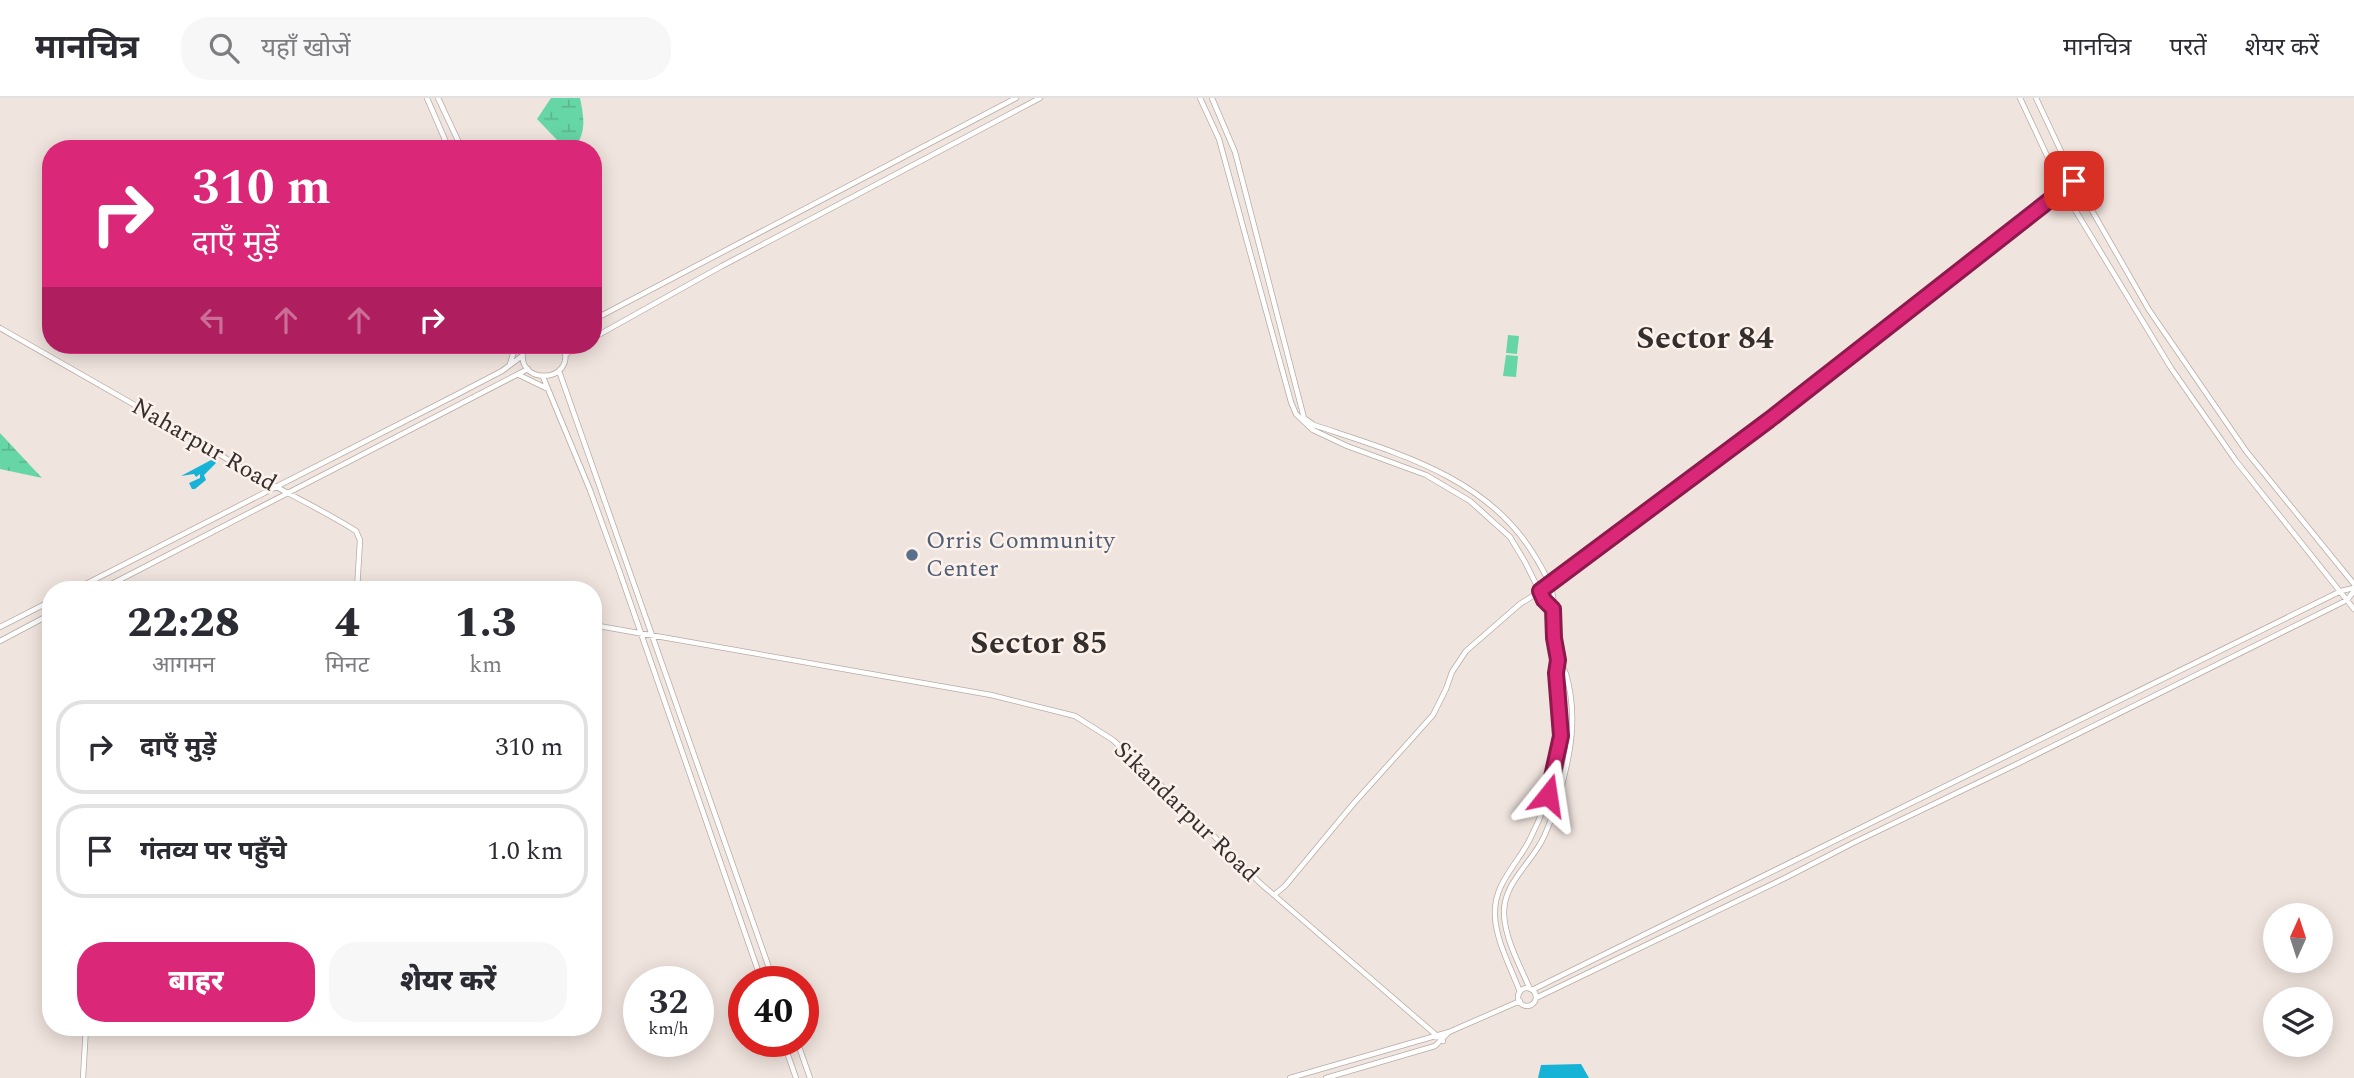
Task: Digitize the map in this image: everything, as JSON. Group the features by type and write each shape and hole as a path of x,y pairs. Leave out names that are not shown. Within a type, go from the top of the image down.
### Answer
{"street":[{"path":"427,98 445,140"},
{"path":"438,98 458,140"},
{"path":"602,315 1016,98"},
{"path":"602,333 722,266 1040,98"},
{"path":"1200,98 1219,139 1296,414 1313,430 1347,446 1426,475 1470,500 1510,537 1544,600 1553,609"},
{"path":"1212,98 1235,152 1304,418 1310,423 1431,467 1476,492 1508,518 1518,530 1550,585 1554,598 1561,740 1538,822 1525,849 1500,885 1495,904 1496,923 1520,992 1520,1001"},
{"path":"2020,98 2063,190 2137,316 2204,418 2354,609"},
{"path":"2036,98 2074,181 2149,310 2246,452 2354,588"},
{"path":"868,175 875,185"},
{"path":"1274,895 1285,886 1354,803 1433,715 1452,671 1466,651 1520,604 1550,585 1769,420 2074,181"},
{"name":"Naharpur Road","path":"0,328 42,352"},
{"name":"Naharpur Road","path":"46,354 211,448 232,464 356,531 360,540 358,581"},
{"path":"510,365 513,354"},
{"path":"542,376 559,371 566,354"},
{"path":"91,581 454,396 522,356 528,369 542,376 590,490 756,966"},
{"path":"118,581 528,369"},
{"path":"559,371 768,966"},
{"path":"517,375 549,390"},
{"path":"1520,992 1531,989 2341,591 2354,588"},
{"path":"1520,1001 1528,1006 1536,998 2026,760 2347,600 2354,588"},
{"path":"0,627 42,606"},
{"path":"0,641 42,619"},
{"name":"Sikandarpur Road","path":"602,627 991,695 1075,716 1113,740 1274,895 1443,1041"},
{"path":"1536,998 1506,924 1504,904 1514,880 1546,833 1572,746 1572,706 1565,672 1558,660"},
{"path":"1290,1078 1449,1032 1520,1001"},
{"path":"1326,1078 1435,1046 1443,1041 1449,1032"},
{"path":"83,1078 85,1036"},
{"path":"789,1057 796,1078"},
{"path":"803,1057 810,1078"}],"green space":[{"path":"551,98 580,98 583,119 579,140 557,140 537,119"},
{"path":"1508,335 1519,336 1517,354 1506,353"},
{"path":"1506,355 1518,356 1516,377 1503,376"},
{"path":"0,433 42,478 0,469"}],"water":[{"path":"213,459 216,463 204,475 206,480 192,489 189,483 200,478 200,474 196,477 194,474 181,476"},
{"path":"1581,1064 1589,1078 1538,1078 1541,1065"}],"place":[{"name":"Orris Community Center","path":"912,555"}],"district":[{"name":"Sector 84","path":"1705,338"},
{"name":"Sector 85","path":"1039,643"}],"route":[{"path":"1548,795 1561,740 1556,673 1558,660 1553,609 1540,591 1769,420 2074,181"}]}
